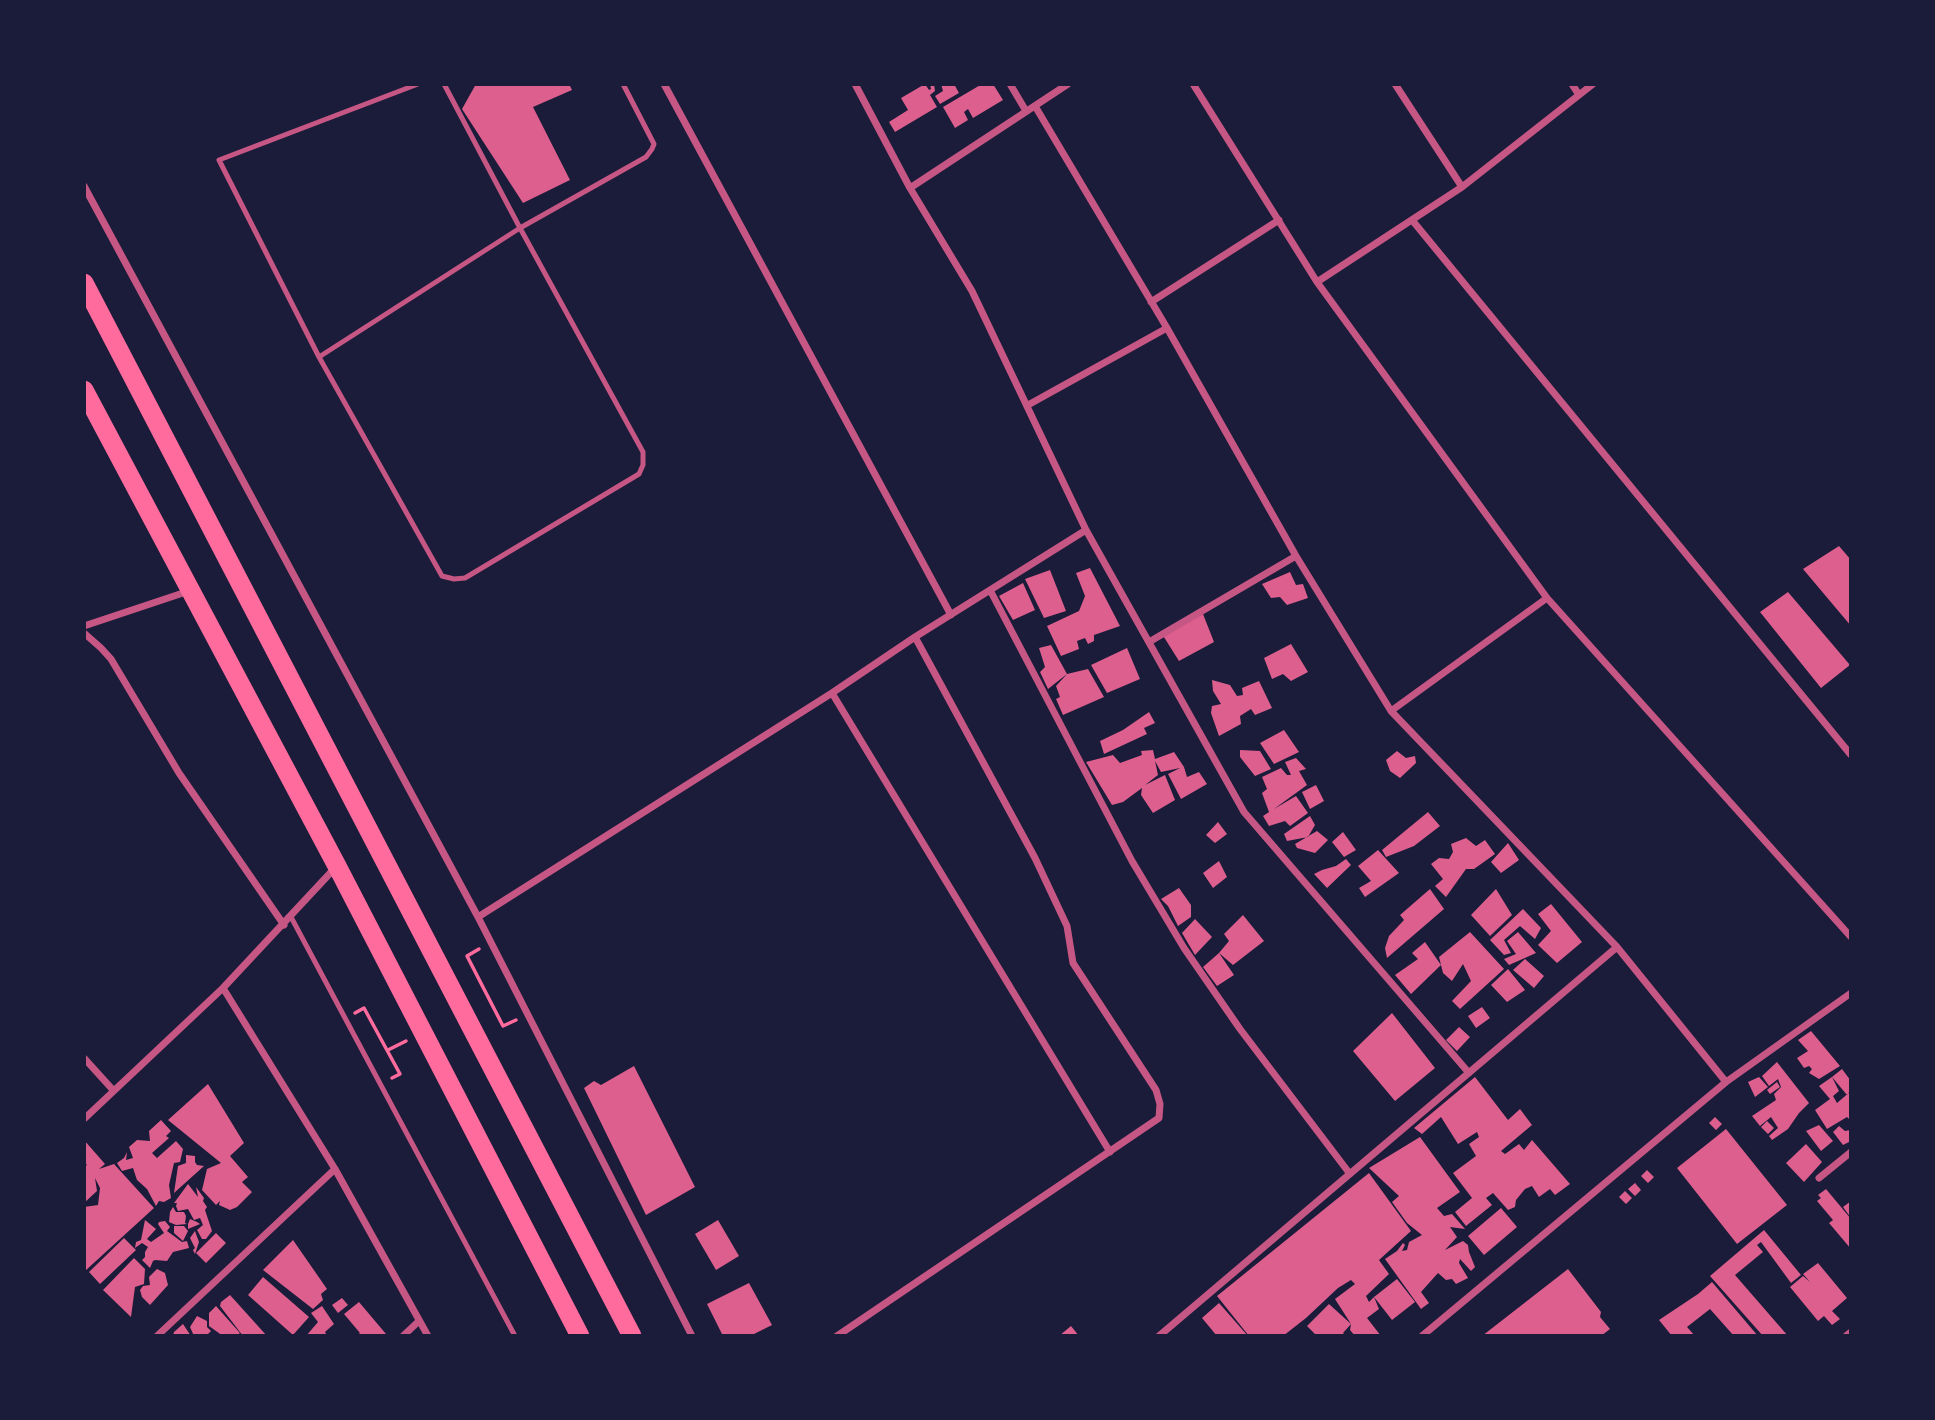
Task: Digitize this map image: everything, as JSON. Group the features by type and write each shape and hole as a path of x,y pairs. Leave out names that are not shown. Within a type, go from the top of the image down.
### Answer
{"highway":[{"path":"84,283 632,1336"},
{"path":"84,390 337,866 580,1336"}],"street":[{"path":"664,84 951,615"},
{"path":"855,84 910,188 972,291 1086,530 1244,812 1469,1073"},
{"path":"1010,84 1026,111"},
{"path":"910,188 1068,84"},
{"path":"1193,84 1317,282 1547,598 1851,937"},
{"path":"1395,84 1462,187"},
{"path":"1572,84 1579,95"},
{"path":"1317,282 1462,187 1593,84"},
{"path":"1035,106 1152,302 1296,555 1391,711 1618,947 1726,1082"},
{"path":"84,186 478,917 692,1336"},
{"path":"1152,302 1279,220"},
{"path":"1412,220 1851,755"},
{"path":"1028,405 1167,328"},
{"path":"478,917 1086,530"},
{"path":"1149,642 1296,555"},
{"path":"84,626 189,590"},
{"path":"990,590 1132,860 1184,948 1240,1029 1350,1174"},
{"path":"1391,711 1547,598"},
{"path":"84,633 111,659 178,773 284,925"},
{"path":"837,1336 1159,1118 1160,1104 1156,1090 1073,963 1067,926 1035,858 915,637"},
{"path":"832,693 1110,1152"},
{"path":"84,1119 223,988 337,866"},
{"path":"1159,1336 1618,947"},
{"path":"223,988 335,1169 428,1336"},
{"path":"1422,1336 1726,1082 1851,993"},
{"path":"84,1058 113,1090"},
{"path":"1819,1178 1851,1152"},
{"path":"157,1336 335,1169"},
{"path":"403,1336 419,1321"},
{"path":"1433,1327 1436,1336"},
{"path":"1846,1336 1851,1332"}],"lane":[{"path":"418,84 219,160 319,357 442,576 453,579 465,578 639,474 643,465 643,452 520,229 444,84"},
{"path":"319,357 520,229 646,157 653,144 623,84"},
{"path":"291,917 515,1336"}],"path":[{"path":"491,942 467,956 503,1027 527,1015"},
{"path":"345,1018 364,1009 388,1051 400,1074 381,1084"}],"building":[{"path":"476,84 569,84 572,90 533,107 570,180 523,203 462,109"},
{"path":"925,84 929,90 930,84 934,84 935,91 930,95 937,107 895,132 889,122 908,110 901,98"},
{"path":"941,84 954,84 959,93 940,104 935,96 943,91"},
{"path":"982,84 993,84 1003,100 973,118 968,109 964,112 968,120 955,128 943,107"},
{"path":"1839,546 1851,560 1851,626 1803,569"},
{"path":"1090,568 1120,626 1094,635 1094,641 1088,644 1085,638 1077,641 1079,649 1061,656 1047,626 1079,611 1085,596 1076,573"},
{"path":"1050,570 1066,611 1044,618 1025,579"},
{"path":"1290,572 1296,585 1303,584 1308,598 1287,605 1280,597 1271,598 1262,584"},
{"path":"1023,583 1035,610 1013,620 999,596"},
{"path":"1788,592 1850,665 1821,688 1760,612"},
{"path":"1203,614 1214,642 1179,661 1162,634"},
{"path":"1291,644 1308,672 1291,681 1283,674 1272,679 1264,658"},
{"path":"1051,645 1067,674 1048,689 1040,672 1045,667 1039,648"},
{"path":"1127,648 1140,679 1107,693 1091,665"},
{"path":"1088,669 1104,697 1063,715 1056,699 1060,697 1056,686 1067,674"},
{"path":"1212,680 1230,685 1237,696 1243,695 1242,688 1259,681 1272,708 1255,715 1251,709 1240,716 1241,724 1219,736 1211,713 1212,706 1221,704 1213,691"},
{"path":"1149,712 1155,723 1144,728 1147,734 1104,754 1100,741 1123,730"},
{"path":"1284,730 1299,752 1274,764 1260,743"},
{"path":"1153,750 1155,759 1174,752 1187,777 1199,772 1207,784 1181,799 1168,774 1180,768 1161,772 1155,761 1158,775 1145,785 1165,775 1175,800 1153,813 1141,795 1142,788 1123,802 1112,805 1086,762 1113,755 1120,763 1142,755 1141,751"},
{"path":"1240,750 1260,751 1271,769 1255,776 1240,757"},
{"path":"1397,751 1406,758 1415,756 1416,763 1400,778 1390,771 1386,760"},
{"path":"1296,758 1306,769 1299,771 1307,785 1274,809 1296,796 1308,813 1290,826 1285,821 1269,826 1263,816 1269,812 1262,793 1267,789 1262,777 1281,768 1287,775 1291,775 1285,762"},
{"path":"1316,785 1324,801 1310,809 1302,792"},
{"path":"1428,812 1440,826 1414,846 1386,857 1382,850"},
{"path":"1310,816 1315,825 1308,837 1287,841 1284,834"},
{"path":"1218,822 1227,834 1215,843 1206,835"},
{"path":"1317,831 1328,840 1315,853 1297,848 1295,844"},
{"path":"1343,832 1356,850 1344,857 1332,842"},
{"path":"1466,838 1476,846 1485,840 1495,854 1474,869 1466,869 1446,897 1435,886 1443,879 1431,864 1439,858 1449,859 1453,852 1451,844"},
{"path":"1508,843 1519,860 1501,873 1491,862"},
{"path":"1378,850 1399,873 1365,897 1359,888 1371,881 1358,866"},
{"path":"1346,859 1351,865 1327,888 1314,874 1336,866"},
{"path":"1219,861 1227,877 1213,888 1203,873"},
{"path":"1179,888 1191,905 1191,917 1178,926 1168,906 1161,899"},
{"path":"1430,889 1444,909 1387,958 1385,948 1389,936 1404,920 1400,915"},
{"path":"1496,889 1512,915 1490,936 1471,915"},
{"path":"1551,904 1582,942 1557,963 1538,945 1551,931 1538,914"},
{"path":"1523,909 1541,928 1535,939 1520,926 1504,940 1511,953 1504,955 1490,940"},
{"path":"1243,915 1264,941 1233,965 1219,953 1229,941 1224,934"},
{"path":"1195,919 1212,937 1195,955 1182,933"},
{"path":"1470,932 1504,969 1460,1009 1452,1001 1471,981 1463,964 1452,981 1443,973 1439,957"},
{"path":"1518,932 1536,953 1509,965 1504,959 1516,954 1507,941"},
{"path":"1425,942 1441,965 1411,994 1395,975 1418,959 1412,953"},
{"path":"1219,953 1234,975 1217,986 1203,967"},
{"path":"1525,959 1544,976 1534,988 1513,970"},
{"path":"1508,969 1525,990 1507,1002 1491,985"},
{"path":"1482,1007 1490,1018 1476,1028 1468,1016"},
{"path":"1392,1013 1435,1068 1395,1101 1353,1051"},
{"path":"1459,1027 1470,1037 1457,1051 1446,1040"},
{"path":"1811,1031 1840,1066 1819,1079 1809,1073 1812,1069 1809,1066 1804,1068 1797,1058 1808,1051 1798,1040"},
{"path":"1777,1062 1809,1103 1788,1129 1772,1140 1769,1136 1778,1128 1771,1117 1760,1126 1752,1116 1776,1100 1774,1094 1781,1087 1778,1079 1769,1086 1762,1076"},
{"path":"634,1066 695,1187 646,1215 584,1088 594,1081 601,1085"},
{"path":"1842,1069 1851,1081 1851,1089 1847,1095 1832,1077"},
{"path":"1475,1077 1508,1120 1520,1109 1532,1125 1501,1151 1505,1154 1519,1144 1524,1150 1532,1140 1570,1184 1555,1195 1550,1189 1539,1197 1532,1186 1525,1189 1516,1200 1515,1207 1508,1210 1493,1193 1486,1198 1492,1205 1466,1226 1455,1212 1472,1198 1453,1173 1476,1156 1469,1144 1479,1137 1477,1132 1458,1144 1441,1117 1422,1134 1414,1128"},
{"path":"1759,1077 1768,1087 1755,1097 1748,1082"},
{"path":"1832,1077 1839,1091 1833,1096 1837,1103 1851,1091 1851,1121 1847,1117 1827,1129 1815,1110 1830,1099 1819,1086"},
{"path":"1777,1082 1780,1087 1770,1094 1767,1090"},
{"path":"208,1084 244,1143 230,1156 248,1177 242,1182 252,1192 237,1207 230,1210 219,1205 220,1201 216,1205 202,1190 207,1169 221,1163 168,1120"},
{"path":"1715,1117 1722,1124 1716,1130 1709,1123"},
{"path":"161,1120 171,1131 166,1136 169,1138 152,1153 157,1158 176,1141 183,1149 180,1162 174,1163 169,1185 171,1198 164,1202 159,1201 156,1206 147,1189 137,1180 133,1168 122,1171 117,1163 127,1152 126,1160 133,1158 129,1147 137,1140 150,1141 149,1131"},
{"path":"1767,1121 1774,1128 1768,1134 1761,1127"},
{"path":"1819,1125 1833,1141 1821,1151 1806,1131"},
{"path":"1839,1126 1845,1131 1851,1131 1851,1141 1843,1145 1833,1132"},
{"path":"1726,1129 1787,1205 1737,1244 1677,1168"},
{"path":"1420,1137 1460,1192 1437,1208 1444,1216 1452,1214 1465,1229 1450,1227 1457,1237 1445,1250 1463,1241 1468,1245 1475,1267 1471,1271 1460,1259 1459,1263 1468,1278 1456,1284 1452,1279 1446,1280 1438,1273 1421,1292 1429,1303 1421,1309 1385,1259 1403,1243 1405,1245 1402,1251 1407,1250 1409,1242 1422,1235 1407,1223 1392,1202 1399,1196 1369,1168"},
{"path":"84,1140 105,1164 99,1169 114,1164 154,1208 85,1271 84,1207 98,1205 100,1188 95,1178 97,1191 84,1203 84,1167 87,1165 84,1162"},
{"path":"1806,1144 1822,1162 1804,1182 1786,1163"},
{"path":"186,1155 195,1156 197,1165 204,1166 174,1193 178,1166 186,1163"},
{"path":"1647,1170 1654,1177 1648,1183 1641,1176"},
{"path":"1369,1173 1411,1231 1379,1260 1389,1274 1366,1296 1369,1302 1374,1297 1379,1309 1367,1318 1381,1336 1355,1336 1350,1330 1351,1324 1335,1299 1355,1284 1351,1280 1283,1336 1249,1336 1217,1296"},
{"path":"1635,1183 1641,1190 1635,1196 1628,1189"},
{"path":"188,1184 198,1197 196,1187 207,1207 205,1210 212,1231 206,1239 202,1239 197,1230 203,1225 200,1218 194,1220 188,1209 178,1211 177,1203 174,1203"},
{"path":"1826,1189 1851,1219 1851,1249 1829,1223 1833,1220 1817,1201 1821,1198 1818,1195"},
{"path":"1625,1191 1632,1198 1626,1204 1619,1197"},
{"path":"1851,1201 1851,1218 1843,1207"},
{"path":"173,1207 176,1212 184,1212 187,1224 176,1225 169,1222"},
{"path":"1501,1208 1517,1227 1484,1255 1468,1236"},
{"path":"190,1219 200,1224 188,1229"},
{"path":"145,1220 156,1229 147,1239 151,1242 164,1233 158,1224 165,1221 170,1227 167,1231 182,1242 187,1241 189,1248 173,1252 167,1261 153,1261 150,1268 142,1260 148,1247 142,1243 135,1248 136,1242 141,1240"},
{"path":"718,1220 739,1256 716,1270 695,1234"},
{"path":"174,1226 184,1226 188,1231 183,1241 174,1233"},
{"path":"1764,1230 1801,1275 1791,1283 1761,1242 1757,1245 1763,1252 1735,1275 1788,1336 1763,1336 1710,1276"},
{"path":"195,1231 199,1242 195,1254 190,1238"},
{"path":"216,1233 226,1243 206,1263 196,1253"},
{"path":"124,1238 136,1250 100,1284 89,1272"},
{"path":"293,1240 327,1289 321,1294 323,1300 313,1309 263,1270"},
{"path":"134,1258 145,1269 144,1284 135,1287 131,1317 103,1290"},
{"path":"1818,1263 1847,1298 1832,1311 1840,1319 1832,1325 1824,1316 1818,1321 1790,1287 1803,1276 1810,1282 1803,1274"},
{"path":"157,1269 165,1273 168,1285 150,1305 142,1297 140,1290 143,1286 150,1285 149,1277"},
{"path":"1568,1269 1601,1312 1600,1317 1610,1329 1601,1336 1482,1336"},
{"path":"263,1277 309,1317 293,1335 248,1295"},
{"path":"1397,1279 1415,1302 1392,1320 1374,1297"},
{"path":"1712,1282 1758,1336 1734,1336 1710,1309 1687,1327 1695,1336 1672,1336 1659,1320"},
{"path":"749,1283 772,1325 750,1336 723,1336 707,1304"},
{"path":"230,1295 267,1336 243,1336 220,1306"},
{"path":"342,1298 348,1305 338,1313 332,1305"},
{"path":"359,1302 386,1334 356,1336 360,1333 344,1314"},
{"path":"1219,1303 1248,1336 1217,1336 1202,1318"},
{"path":"1329,1304 1351,1324 1343,1333 1346,1336 1317,1336 1307,1326"},
{"path":"216,1306 240,1333 236,1336 223,1336 209,1326 209,1313"},
{"path":"322,1306 334,1324 325,1332 327,1336 306,1336 318,1322 311,1313"},
{"path":"197,1316 207,1321 207,1327 211,1331 206,1336 194,1336 190,1327"},
{"path":"183,1324 191,1336 173,1336 174,1332"},
{"path":"1071,1326 1079,1336 1059,1336"}]}
